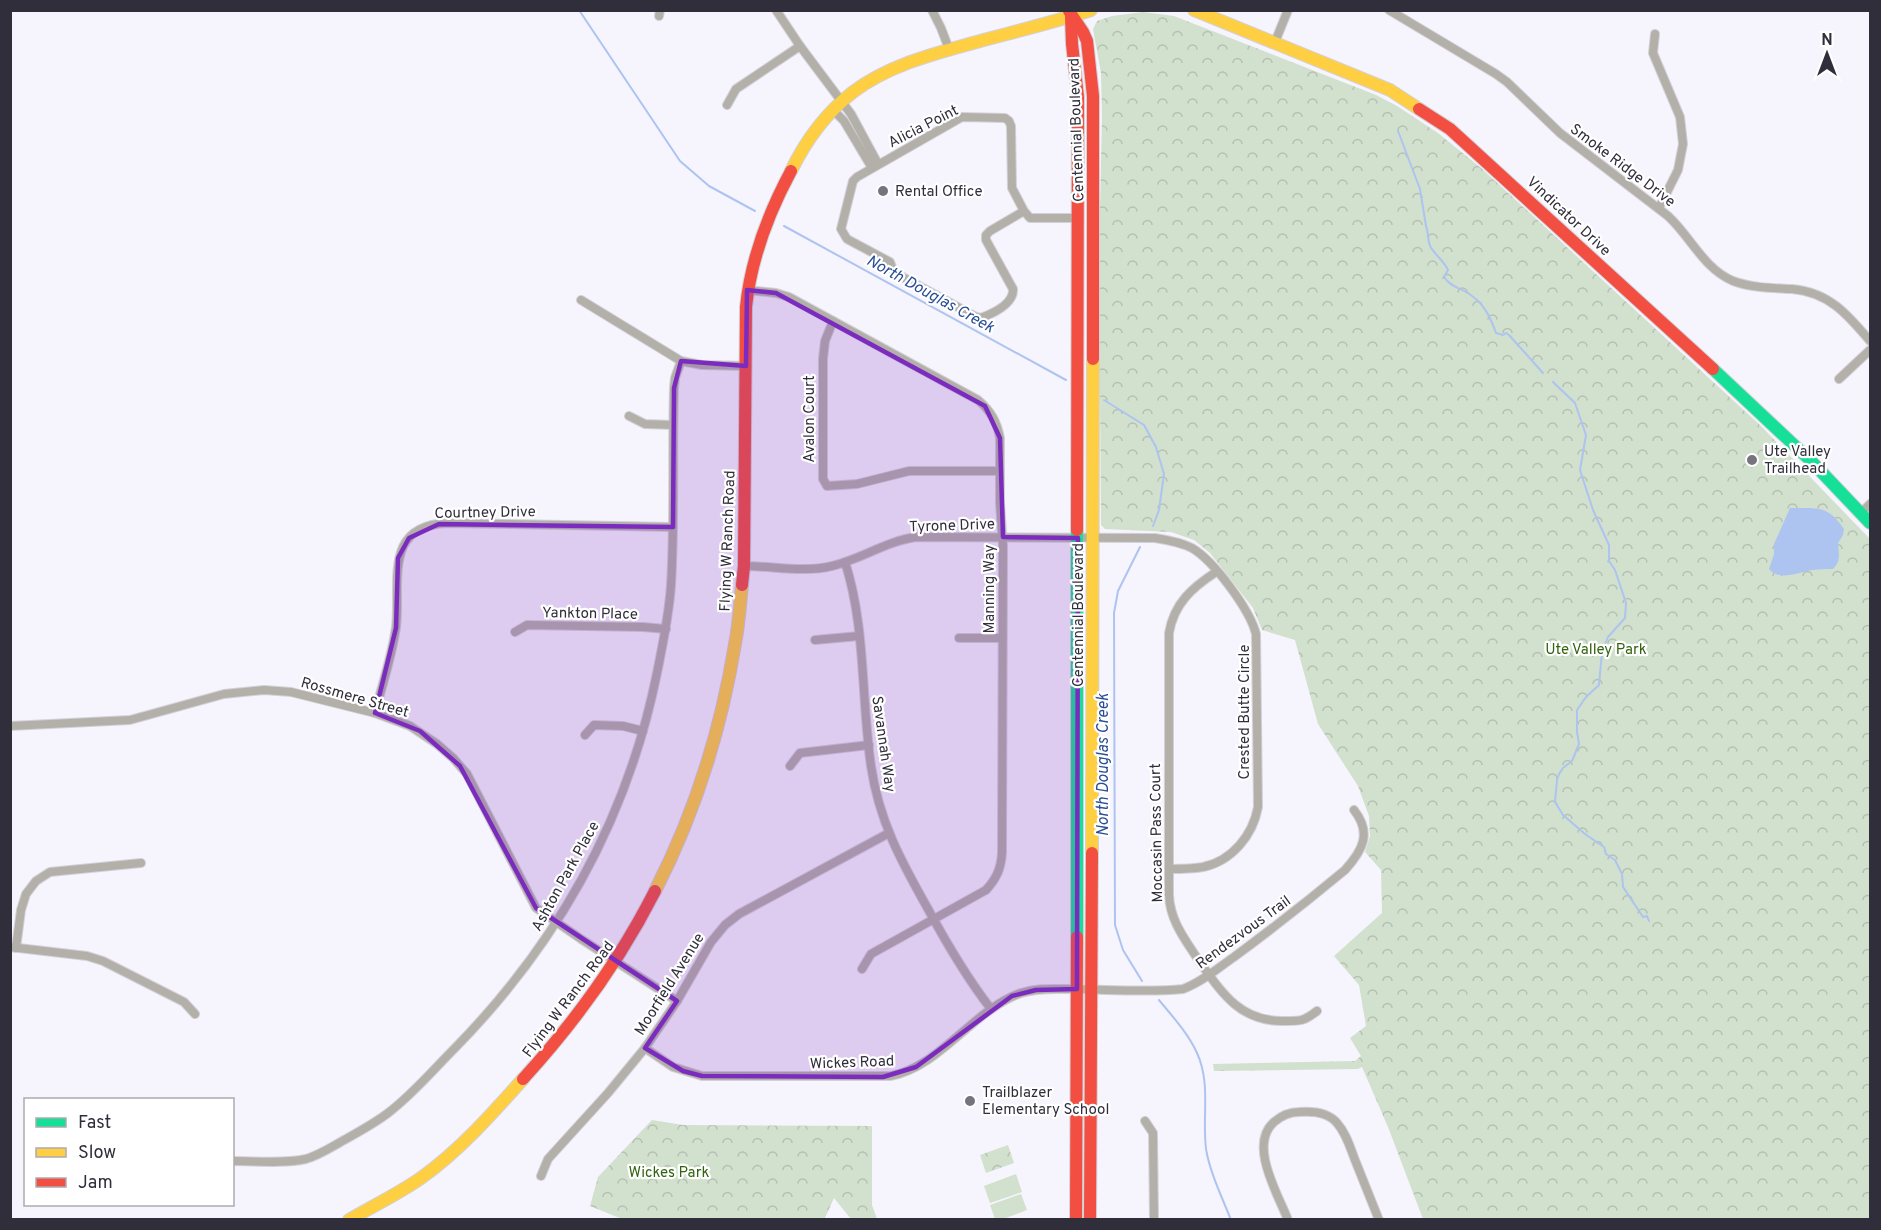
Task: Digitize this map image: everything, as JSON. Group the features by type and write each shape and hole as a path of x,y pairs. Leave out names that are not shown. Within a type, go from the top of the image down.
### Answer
{"main road":[{"path":"1070,14 1091,10"},
{"name":"Vindicator Drive","path":"1194,10 1390,90 1450,129 1866,509 1870,523"},
{"name":"Flying W Ranch Road","path":"349,1220 422,1177 449,1155 535,1070 573,1023 617,962 673,859 699,794 714,748 728,688 741,605 744,566 747,290 752,260 758,243 792,167 812,134 837,106 893,68 1070,14"},
{"name":"Centennial Boulevard","path":"1070,14 1078,97 1076,1220"},
{"name":"Centennial Boulevard","path":"1070,14 1085,35 1093,96 1090,1220"}],"street":[{"path":"776,10 837,106 851,114 875,166 853,181 841,229 842,234 890,262 897,274 981,318 1010,301 1013,296 1013,289 986,240 986,235 1024,211 1030,218 1035,219 1078,218"},
{"path":"932,10 949,50"},
{"path":"1275,42 1288,10"},
{"name":"Smoke Ridge Drive","path":"1389,10 1507,82 1560,133 1659,208 1684,231 1699,255 1719,273 1748,285 1795,289 1821,297 1845,311 1870,341"},
{"path":"1655,34 1653,53 1676,105 1682,130 1682,151 1678,170 1659,208"},
{"path":"727,105 736,89 800,46"},
{"name":"Alicia Point","path":"875,166 962,117 1005,118 1011,126 1012,188 1024,211"},
{"name":"Manning Way","path":"747,290 782,294 969,395 986,406 998,429 1003,537 1001,862 996,877 986,890 872,954 862,969"},
{"path":"581,300 681,361 702,365 746,366"},
{"name":"Avalon Court","path":"833,321 825,341 823,360 823,479 827,486 857,484 909,471 1000,471"},
{"path":"1839,379 1870,350"},
{"name":"Ashton Park Place","path":"234,1161 288,1161 307,1158 324,1151 387,1113 428,1075 489,1012 526,967 556,923 597,852 612,819 643,731 666,629 671,587 675,378 681,361"},
{"path":"629,416 645,424 673,425"},
{"name":"Courtney Drive","path":"375,713 396,628 398,558 409,538 423,528 448,523 673,527"},
{"name":"Tyrone Drive","path":"744,566 816,568 845,562 909,538 1093,537"},
{"name":"Crested Butte Circle","path":"1093,537 1155,538 1178,543 1199,553 1246,608 1254,625 1256,634 1258,807 1256,817 1247,836 1224,859 1204,867 1169,869"},
{"name":"Savannah Way","path":"845,562 854,595 869,745 876,795 883,820 900,859 961,968 991,1009"},
{"name":"Moccasin Pass Court","path":"1216,572 1188,593 1175,611 1171,622 1168,645 1169,903 1174,921 1209,975 1234,1004 1254,1017 1279,1021 1305,1020 1317,1011"},
{"name":"Yankton Place","path":"515,632 527,625 666,629"},
{"path":"815,640 859,636"},
{"path":"959,638 1002,638"},
{"name":"Rossmere Street","path":"10,726 130,720 224,694 264,690 306,695 393,719 420,731 460,766 471,781 536,908 677,1000"},
{"path":"585,735 594,725 622,726 643,731"},
{"path":"790,765 800,753 869,745"},
{"name":"Rendezvous Trail","path":"1077,989 1183,989 1209,975 1286,919 1353,861 1365,829 1354,810"},
{"name":"Moorfield Avenue","path":"541,1176 548,1159 645,1048 711,942 732,919 889,833"},
{"path":"141,863 50,872 36,881 26,894 13,947 87,956 104,961 184,1002 195,1014"},
{"name":"Wickes Road","path":"645,1048 673,1067 702,1076 890,1076 908,1071 924,1062 991,1009 1012,996 1028,991 1077,989"},
{"path":"1288,1220 1263,1153 1264,1125 1295,1112 1333,1115 1348,1142 1378,1220"},
{"path":"1145,1121 1153,1132 1154,1220"},
{"path":"1154,1207 1165,1207"}],"highlighted area":[{"path":"747,290 776,293 985,406 1000,438 1003,537 1078,538 1077,989 1036,990 1012,996 916,1067 883,1077 702,1076 683,1071 645,1048 677,1001 536,908 460,766 420,731 375,713 396,628 398,558 409,538 439,524 673,527 674,388 681,361 746,366"}],"green space":[{"name":"Ute Valley Park","path":"1143,12 1174,16 1376,95 1438,133 1481,168 1761,426 1870,539 1870,1219 1423,1219 1362,1067 1358,1069 1214,1071 1213,1064 1355,1061 1361,1056 1350,1038 1366,1026 1359,985 1334,956 1382,913 1381,870 1365,852 1370,836 1369,816 1358,786 1318,724 1295,640 1262,630 1253,608 1210,553 1194,540 1171,532 1105,529 1101,525 1099,253 1102,117 1101,73 1093,29 1097,21 1112,16"},
{"name":"Wickes Park","path":"652,1120 683,1125 872,1126 872,1205 877,1219 851,1219 834,1198 824,1220 622,1219 590,1206 598,1177"},
{"path":"1008,1145 1014,1163 986,1173 980,1155"},
{"path":"1016,1174 1022,1192 990,1203 984,1186"},
{"path":"1021,1194 1027,1210 1003,1219 995,1219 990,1205"}],"water":[{"path":"1790,508 1822,510 1833,516 1844,529 1838,543 1838,560 1833,569 1784,576 1773,573 1769,569 1774,554 1774,544"}],"waterway":[{"name":"North Douglas Creek","path":"579,10 680,161 709,186 755,211"},
{"path":"1398,131 1420,189 1430,246 1448,270 1444,277 1477,300 1487,313 1496,333 1509,335 1543,373"},
{"name":"North Douglas Creek","path":"784,226 1066,380"},
{"path":"1553,382 1575,403 1586,435 1580,470 1593,510 1609,545 1609,561 1615,570 1626,603 1625,618 1608,637 1602,652 1599,685 1586,697 1577,710 1579,744 1572,761 1559,774 1555,802 1563,815 1604,847 1606,854 1615,860 1622,874 1623,887 1643,917 1647,916 1649,921"},
{"name":"North Douglas Creek","path":"1104,400 1144,425 1156,447 1164,474 1159,510 1153,526"},
{"name":"North Douglas Creek","path":"1140,547 1118,591 1114,613 1115,925 1123,950 1142,981"},
{"name":"North Douglas Creek","path":"1159,1000 1180,1025 1201,1064 1205,1088 1206,1149 1213,1176 1231,1220"}],"traffic: fast":[{"path":"1713,369 1811,461 1870,523"},
{"path":"1077,530 1077,937"}],"traffic: slow":[{"path":"791,171 810,138 825,118 867,82 931,55 1091,10"},
{"path":"1194,10 1390,90 1419,109"},
{"path":"1092,853 1093,359"},
{"path":"655,891 682,832 714,739 729,676 742,585"},
{"path":"349,1220 421,1178 449,1156 475,1132 523,1079"}],"traffic: jam":[{"path":"1069,11 1087,41 1093,96 1093,359"},
{"path":"1071,17 1078,97 1077,530"},
{"path":"1419,109 1450,129 1713,369"},
{"path":"742,585 748,289 762,237 791,171"},
{"path":"1090,1220 1092,853"},
{"path":"523,1079 561,1035 612,966 655,891"},
{"path":"1076,1220 1077,937"}],"place":[{"name":"Rental Office","path":"883,191"},
{"name":"Ute Valley Trailhead","path":"1752,460"},
{"name":"Trailblazer Elementary School","path":"970,1101"}]}
